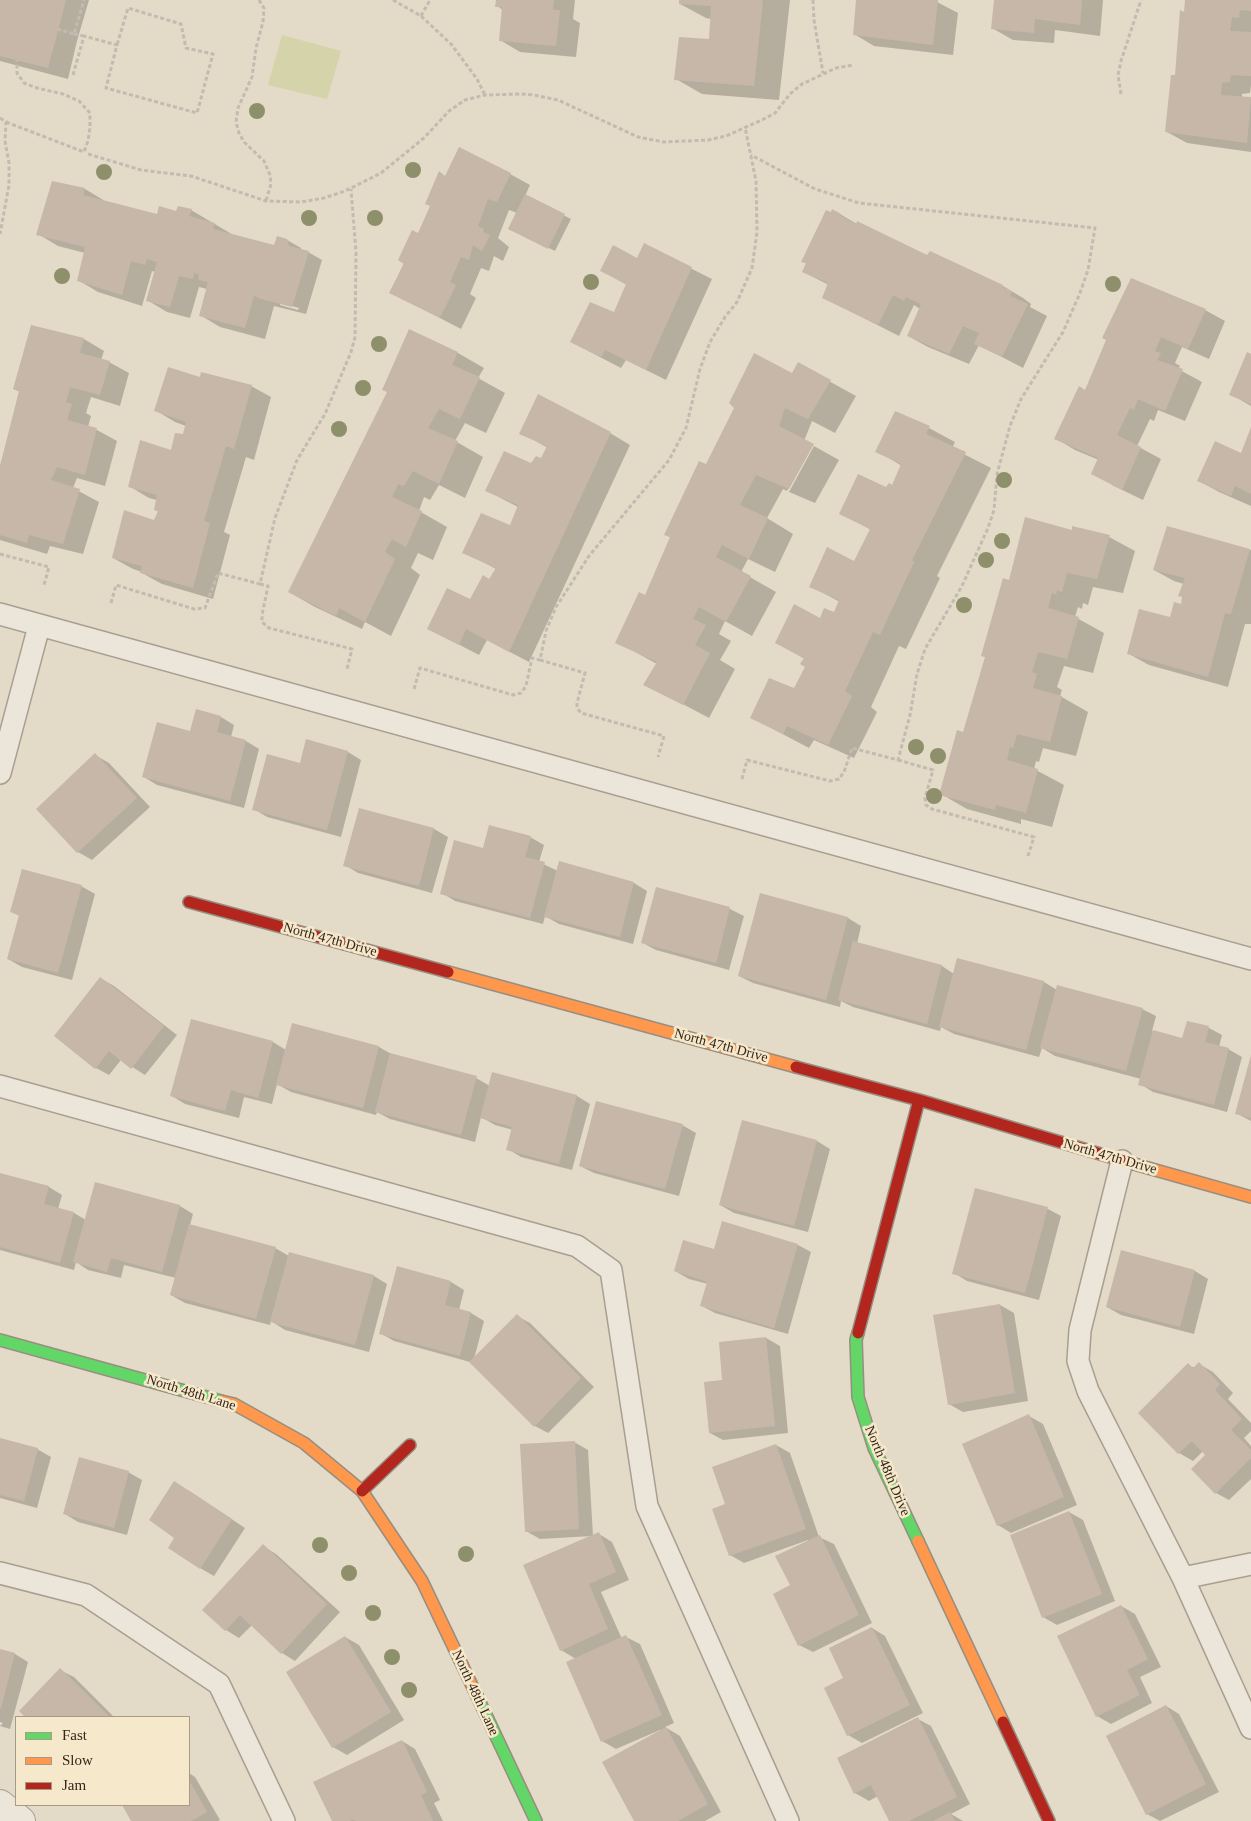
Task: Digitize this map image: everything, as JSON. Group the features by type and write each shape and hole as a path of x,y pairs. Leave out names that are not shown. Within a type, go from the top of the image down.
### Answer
{"street":[{"name":"North 47th Drive","path":"189,902 919,1100 1122,1161 1251,1197"},
{"name":"North 48th Drive","path":"919,1100 856,1340 858,1397 874,1448 1049,1821"},
{"name":"North 48th Lane","path":"0,1340 234,1404 304,1443 362,1491 422,1581 536,1821"},
{"path":"362,1491 410,1444"},
{"path":"0,1804 21,1821"}],"lane":[{"path":"0,614 1251,959"},
{"path":"0,773 39,626"},
{"path":"0,1086 577,1246 611,1270 647,1506 788,1821"},
{"path":"1122,1161 1080,1330 1078,1361 1088,1391 1183,1578 1251,1728"},
{"path":"1183,1578 1251,1564"},
{"path":"0,1573 86,1595 219,1684 284,1821"}],"path":[{"path":"74,34 84,0"},
{"path":"259,0 264,8 263,22 256,48 252,77 238,108 236,122 241,138 264,160 270,175 271,184 266,201"},
{"path":"393,0 421,16 451,44 485,95"},
{"path":"421,16 430,0"},
{"path":"813,0 814,20 823,73"},
{"path":"1121,94 1118,75 1120,61 1141,0"},
{"path":"128,8 181,24 186,48 213,54 198,113 106,88 117,45 128,8"},
{"path":"57,29 117,45"},
{"path":"73,75 84,36"},
{"path":"0,118 84,152 88,141 90,113 80,101 24,83 17,73 17,60"},
{"path":"88,154 141,170 192,176 266,201 301,202 324,198 351,189 381,173 424,138 449,111 464,100 485,95 520,94 558,100 638,137 664,142 717,138 726,136 775,112 790,94 802,84 836,68 853,65"},
{"path":"0,234 9,185 9,163 5,141 6,122"},
{"path":"540,660 546,631 556,607 589,556 669,460 686,428 700,369 710,342 725,317 737,302 752,268 757,232 756,180 745,127"},
{"path":"752,155 815,189 859,203 1095,228 1088,270 1080,293 1063,332 1021,399 1010,426 997,474 994,510 988,528 962,586 925,649 917,674 910,714 898,760"},
{"path":"260,584 275,518 304,448 325,414 351,352 355,337 356,252 351,189"},
{"path":"0,554 49,567 44,585"},
{"path":"111,603 116,585 194,608 205,608 218,573 268,586 262,622 269,628 352,649 347,670"},
{"path":"414,689 420,668 513,695 521,693 526,686 532,658 585,672 577,703 577,708 581,713 664,736 658,757"},
{"path":"742,779 747,760 830,781 839,779 844,772 852,748 898,760 933,770 925,798 926,805 932,809 1034,837 1028,856"}],"shaded area":[{"path":"282,35 341,51 327,99 268,85"}],"building":[{"path":"0,0 66,0 48,68 0,56"},
{"path":"496,0 554,0 553,10 560,10 556,46 499,41 502,7 495,7"},
{"path":"679,0 763,0 754,86 674,80 679,37 709,39 711,6 679,4"},
{"path":"856,0 938,0 933,45 853,35"},
{"path":"994,0 1082,0 1080,25 1035,19 1034,33 991,29"},
{"path":"1185,0 1251,0 1251,11 1240,10 1239,18 1232,17 1230,31 1251,32 1251,76 1231,75 1230,82 1222,83 1221,95 1251,97 1247,143 1165,132 1171,75 1175,75 1180,10 1184,12"},
{"path":"459,147 511,173 497,202 488,199 478,226 484,229 483,232 490,235 482,251 473,245 469,260 461,257 450,282 456,285 440,318 389,293 404,264 398,260 412,230 418,233 430,206 425,204 439,171 445,176"},
{"path":"52,181 85,188 83,195 157,214 159,206 176,211 178,206 192,209 189,216 215,223 213,229 274,245 277,236 287,239 289,246 309,251 292,307 258,298 254,295 245,328 199,316 208,282 199,280 198,274 194,273 193,279 179,276 170,307 146,301 157,262 147,259 145,265 131,261 122,295 77,281 85,247 36,235"},
{"path":"525,194 565,214 548,249 508,229"},
{"path":"832,209 856,224 857,221 927,255 930,251 1003,285 1002,287 1012,291 1010,296 1028,304 1002,357 974,344 979,333 963,326 949,354 907,336 921,304 906,297 904,301 893,295 878,325 822,298 828,283 802,272 806,263 801,262 826,210 831,212"},
{"path":"644,243 692,267 646,370 605,350 601,357 570,342 590,302 614,312 626,284 600,271 613,245 637,258"},
{"path":"1131,278 1206,309 1188,349 1161,337 1155,351 1161,353 1157,360 1183,369 1165,411 1138,399 1134,410 1130,408 1117,435 1141,447 1122,490 1091,474 1098,458 1054,439 1079,386 1085,390 1106,340 1102,338"},
{"path":"31,325 84,338 80,353 110,361 100,395 70,387 66,402 72,404 67,420 97,428 85,475 57,467 51,480 80,489 63,544 29,535 27,543 0,535 0,466 19,391 13,389"},
{"path":"409,329 458,352 452,365 480,377 460,419 439,409 428,428 458,441 439,484 413,471 404,486 398,484 392,497 422,511 406,547 392,539 385,552 395,559 365,622 339,608 336,616 288,592 387,392 382,390"},
{"path":"1247,352 1251,354 1251,404 1229,395"},
{"path":"754,353 792,373 798,362 831,380 808,419 785,408 779,426 814,444 789,489 756,475 740,505 768,518 749,559 722,545 716,557 751,576 726,622 699,607 693,619 706,625 695,645 710,653 683,705 643,685 657,662 615,643 639,592 645,595 670,537 664,535 699,461 706,464 734,408 729,403"},
{"path":"168,367 200,377 201,372 252,385 234,449 226,446 204,521 210,523 193,588 140,573 142,566 112,558 124,510 154,520 158,511 154,510 157,495 128,487 140,440 171,450 175,433 183,434 186,422 154,411"},
{"path":"538,394 611,432 509,652 466,629 459,645 427,629 447,588 470,599 483,575 489,579 496,568 462,553 481,513 510,525 518,505 485,491 504,451 531,463 536,456 541,458 547,446 519,434"},
{"path":"895,411 930,426 926,434 966,452 912,560 914,562 880,635 873,632 845,691 852,696 828,745 787,726 783,734 750,718 769,678 794,688 805,667 800,664 804,658 775,643 794,604 820,618 824,608 834,612 839,600 809,587 827,547 854,561 870,529 839,514 858,474 886,487 889,483 892,485 901,464 875,452"},
{"path":"1251,427 1251,494 1235,486 1231,496 1197,481 1215,441 1241,453"},
{"path":"1025,517 1072,530 1072,526 1110,535 1097,579 1067,573 1062,592 1057,590 1056,595 1052,593 1048,608 1079,617 1067,659 1038,652 1032,672 1037,674 1033,688 1062,696 1050,742 1017,734 1013,748 1010,747 1007,760 1038,769 1026,813 996,805 995,810 939,795 957,730 963,732 985,657 981,656 1003,578 1009,580"},
{"path":"1167,526 1250,549 1231,614 1225,613 1208,677 1127,654 1139,609 1170,617 1174,602 1181,604 1182,597 1178,596 1185,578 1153,570"},
{"path":"196,709 221,716 217,732 246,740 230,801 142,777 157,722 190,731"},
{"path":"306,739 348,751 327,830 252,810 267,754 300,763"},
{"path":"95,753 137,798 77,853 36,809"},
{"path":"359,808 434,828 419,886 343,866"},
{"path":"489,825 531,836 525,857 545,862 530,918 440,894 454,840 483,848"},
{"path":"559,861 634,882 620,937 544,917"},
{"path":"22,869 82,885 58,973 7,959 19,915 10,912"},
{"path":"656,887 730,907 716,963 641,943"},
{"path":"760,893 848,917 826,1000 738,976"},
{"path":"853,941 942,965 927,1024 838,1000"},
{"path":"957,958 1044,981 1026,1050 939,1027"},
{"path":"100,977 164,1026 131,1069 109,1051 95,1069 54,1036"},
{"path":"1057,985 1143,1008 1126,1071 1040,1048"},
{"path":"191,1019 273,1041 258,1098 231,1090 225,1111 170,1096"},
{"path":"1187,1021 1209,1026 1205,1042 1229,1048 1214,1105 1138,1085 1153,1030 1182,1038"},
{"path":"292,1023 379,1046 363,1108 276,1085"},
{"path":"390,1053 477,1076 461,1135 375,1112"},
{"path":"1251,1055 1251,1118 1235,1114"},
{"path":"492,1072 577,1095 559,1164 506,1150 512,1127 480,1118"},
{"path":"596,1101 683,1124 665,1189 579,1166"},
{"path":"742,1120 817,1140 794,1226 719,1205"},
{"path":"0,1173 49,1186 44,1204 74,1212 60,1263 0,1247"},
{"path":"95,1182 180,1205 162,1272 111,1258 107,1272 73,1262"},
{"path":"975,1188 1048,1207 1025,1293 952,1274"},
{"path":"722,1221 798,1244 774,1328 700,1306 707,1282 674,1271 683,1240 714,1249"},
{"path":"189,1224 276,1247 256,1319 170,1295"},
{"path":"1121,1250 1195,1270 1180,1327 1106,1307"},
{"path":"289,1252 374,1275 355,1345 270,1322"},
{"path":"397,1266 451,1281 445,1305 471,1312 460,1356 379,1334"},
{"path":"1000,1304 1015,1393 948,1405 933,1315"},
{"path":"517,1314 581,1378 534,1427 469,1362"},
{"path":"766,1337 775,1426 709,1433 704,1382 722,1380 719,1342"},
{"path":"1199,1362 1220,1384 1215,1390 1242,1419 1231,1430 1251,1450 1251,1458 1215,1494 1191,1469 1205,1455 1192,1441 1178,1454 1138,1413 1188,1363 1193,1368"},
{"path":"1029,1414 1064,1497 997,1526 962,1444"},
{"path":"0,1438 38,1448 24,1501 0,1495"},
{"path":"575,1441 579,1529 525,1532 520,1444"},
{"path":"776,1444 806,1529 729,1556 712,1509 725,1504 712,1467"},
{"path":"79,1457 129,1471 114,1528 63,1514"},
{"path":"174,1481 232,1519 200,1569 168,1548 174,1538 149,1520"},
{"path":"1069,1511 1102,1594 1042,1618 1010,1535"},
{"path":"599,1532 616,1572 589,1584 608,1629 560,1651 523,1565"},
{"path":"820,1535 859,1615 798,1646 773,1594 790,1585 775,1556"},
{"path":"263,1544 327,1604 281,1654 240,1615 225,1631 202,1610"},
{"path":"1121,1605 1148,1659 1127,1670 1140,1695 1096,1717 1057,1636"},
{"path":"872,1627 910,1705 847,1736 824,1688 843,1678 829,1648"},
{"path":"626,1635 662,1715 601,1742 566,1662"},
{"path":"345,1636 391,1712 332,1748 286,1672"},
{"path":"0,1649 15,1653 1,1708 0,1708"},
{"path":"60,1668 109,1716 24,1716 19,1711"},
{"path":"1166,1705 1206,1784 1146,1815 1106,1736"},
{"path":"918,1717 957,1797 909,1821 889,1821 871,1785 854,1794 837,1758"},
{"path":"666,1727 708,1804 678,1821 634,1821 602,1762"},
{"path":"402,1740 427,1792 421,1795 433,1821 355,1821 354,1819 350,1821 332,1821 313,1782"},
{"path":"190,1782 207,1812 191,1821 131,1821 123,1806 190,1806"},
{"path":"950,1812 955,1821 933,1821"}],"traffic: fast":[{"path":"858,1333 856,1340 858,1397 874,1448 918,1541"},
{"path":"0,1340 221,1401"},
{"path":"477,1696 536,1821"}],"traffic: slow":[{"path":"448,972 796,1067"},
{"path":"1134,1164 1251,1197"},
{"path":"221,1401 234,1404 304,1443 362,1491 422,1581 477,1696"},
{"path":"918,1541 1003,1722"}],"traffic: jam":[{"path":"189,902 448,972"},
{"path":"796,1067 919,1100 1134,1164"},
{"path":"858,1333 919,1100"},
{"path":"362,1491 410,1445"},
{"path":"1003,1722 1049,1821"}]}
